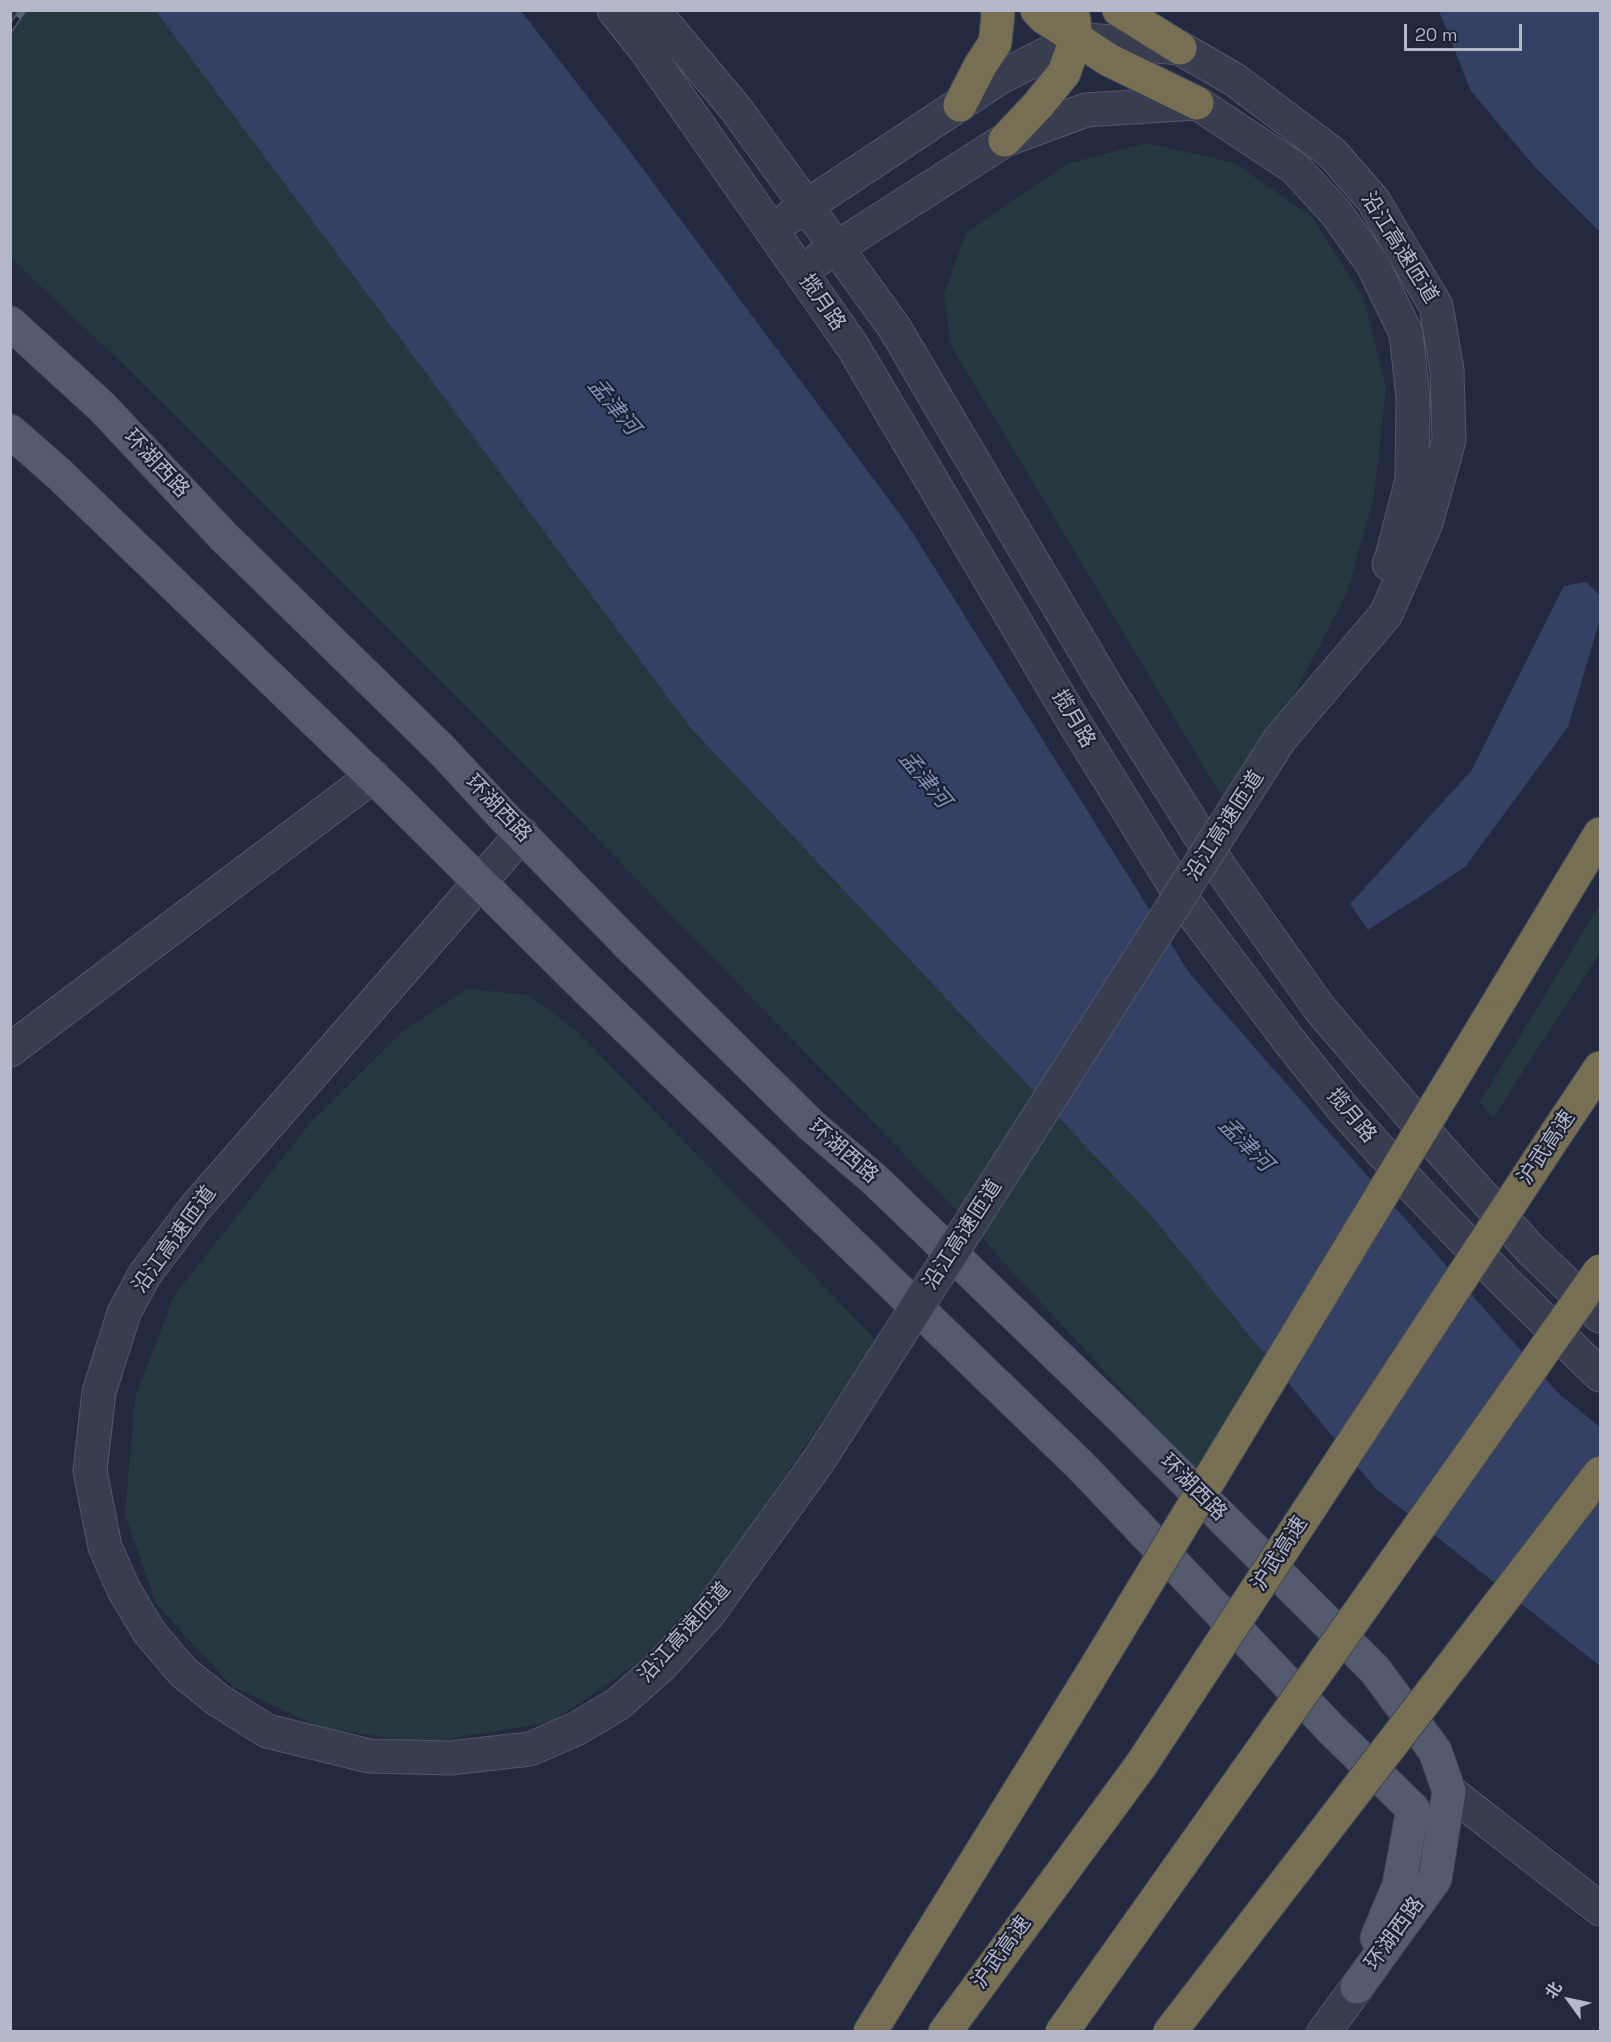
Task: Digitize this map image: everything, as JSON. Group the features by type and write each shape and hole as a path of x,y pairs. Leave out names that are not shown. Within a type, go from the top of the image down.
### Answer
{"highway":[{"path":"960,105 995,43 997,10"},
{"path":"1037,10 1045,18 1074,25 1109,60 1197,103"},
{"path":"1119,10 1180,48"},
{"path":"1005,140 1064,73 1074,25"},
{"path":"870,2031 1088,1680 1600,834"},
{"name":"沪武高速","path":"945,2031 1141,1765 1600,1068"},
{"path":"1062,2031 1600,1271"},
{"path":"1170,2031 1600,1473"}],"main road":[{"name":"环湖西路","path":"10,323 102,407 223,536 442,750 628,944 803,1117 875,1180 1105,1401 1375,1670 1435,1751 1449,1791 1435,1879 1357,1987"},
{"name":"环湖西路","path":"10,431 59,474 372,776 605,1007 1081,1466 1332,1730 1413,1809 1399,1885 1357,1987"}],"street":[{"name":"揽月路","path":"614,10 645,49 853,347 1071,717 1186,904 1345,1111 1504,1282 1600,1375"},
{"path":"652,10 736,109 894,327 1107,688 1221,869 1320,1010 1530,1249 1600,1316"},
{"path":"771,230 960,105 1074,25 1180,48"},
{"name":"沿江高速匝道","path":"1180,48 1235,80 1332,153 1373,200 1436,306 1448,370 1449,440 1426,523 1386,614 1280,739"},
{"path":"800,271 1005,140 1086,110 1197,103"},
{"name":"沿江高速匝道","path":"522,834 195,1208 145,1275 124,1313 99,1392 90,1471 105,1547 124,1590 149,1632 183,1672 218,1700 267,1731 369,1756 450,1758 530,1749 576,1730 618,1704 662,1666 709,1613 819,1460 1280,739 1364,612 1392,557 1412,480 1413,398 1406,333 1373,265 1337,214 1295,168 1197,103"},
{"path":"10,1050 372,776"},
{"path":"1449,1791 1600,1909"},
{"path":"1324,2031 1357,1987"}],"shaded area":[{"path":"10,11 248,11 1327,1286 1204,1479 905,1155 551,791 123,364 11,258"},
{"path":"1147,143 1234,163 1312,217 1363,297 1386,388 1374,496 1347,593 1289,704 1222,797 951,346 944,294 966,233 1067,164"},
{"path":"1600,904 1600,952 1493,1118 1480,1102"},
{"path":"468,989 528,995 576,1030 876,1340 723,1568 643,1659 552,1722 420,1743 320,1727 233,1687 156,1604 125,1514 135,1398 174,1296 311,1122 402,1032"}],"water":[{"name":"孟津河","path":"156,11 521,11 628,149 907,524 1190,974 1559,1394 1600,1427 1600,1666 1375,1488 1148,1212 690,727"},
{"path":"1439,11 1600,11 1600,232 1535,167 1471,91"},
{"path":"1586,582 1600,595 1600,619 1568,727 1465,867 1368,930 1350,904 1472,770 1564,586"}],"railway":[{"path":"10,29 23,10"}]}
